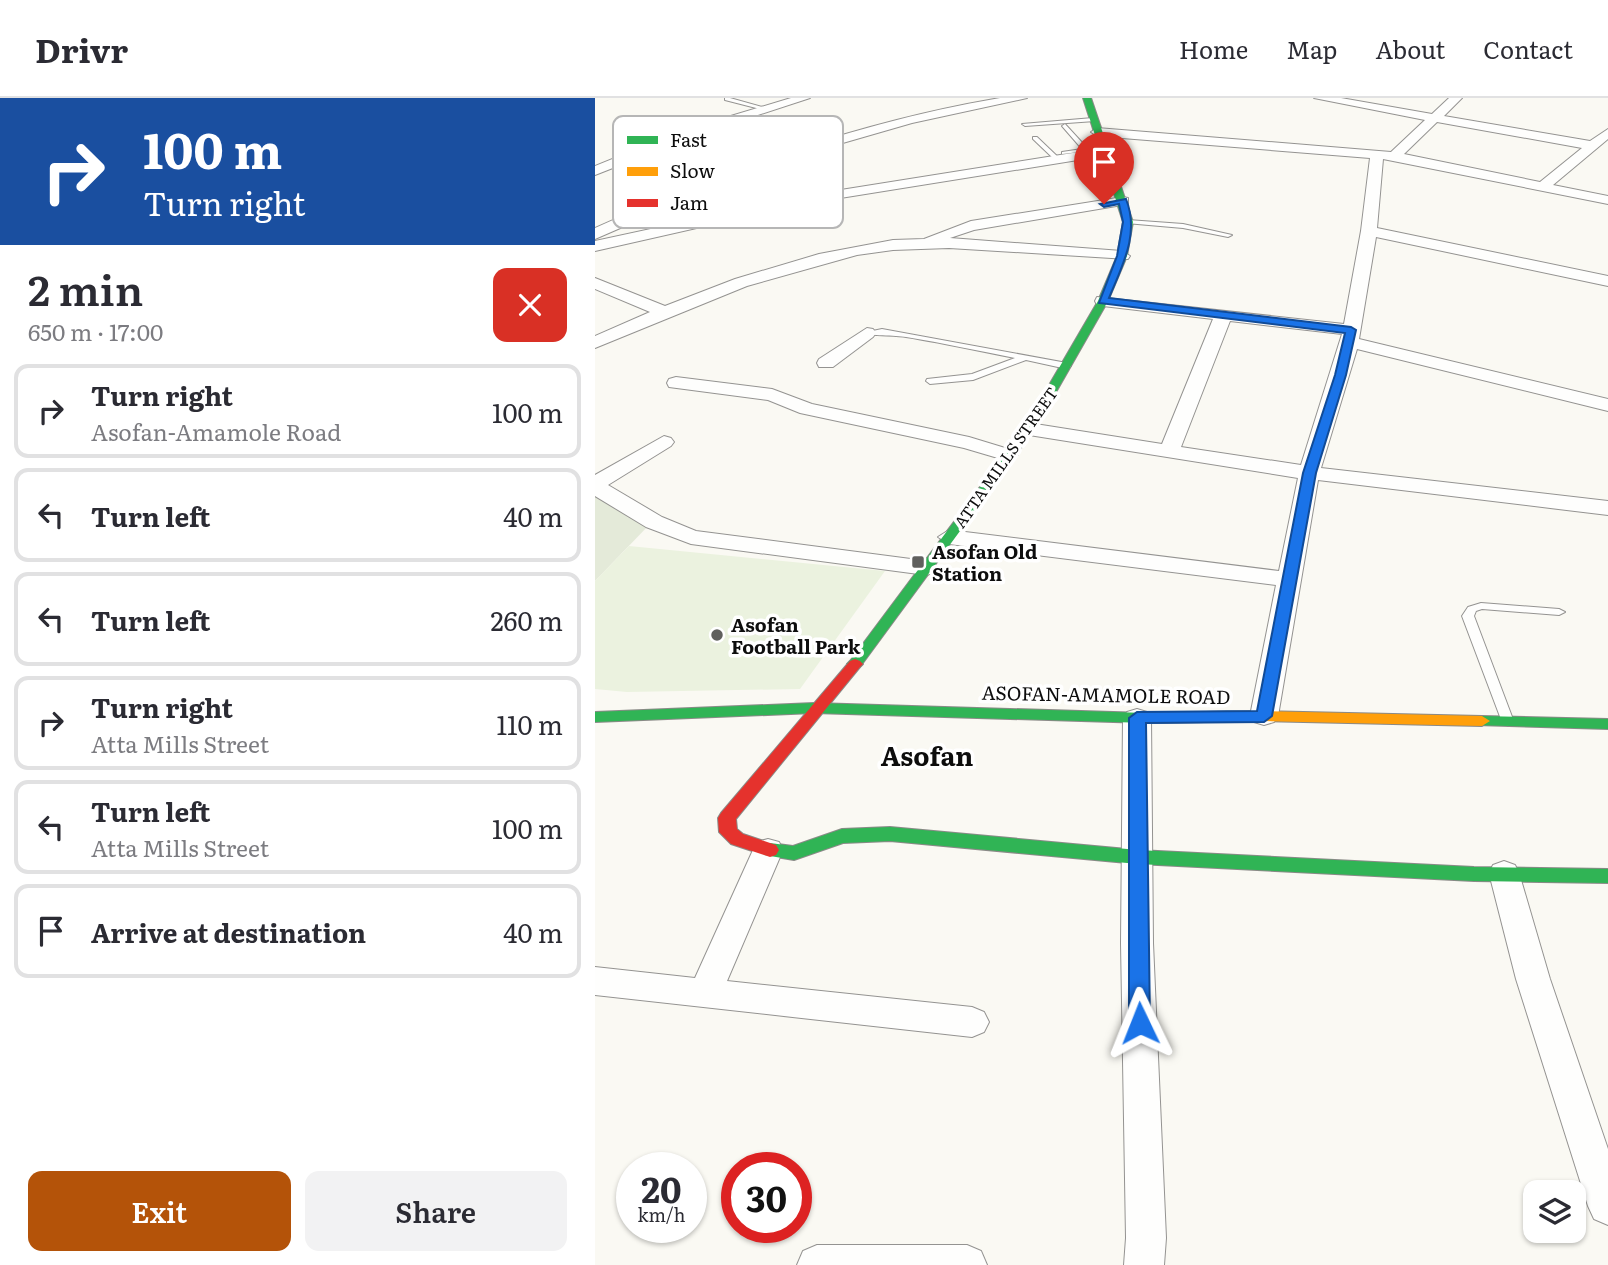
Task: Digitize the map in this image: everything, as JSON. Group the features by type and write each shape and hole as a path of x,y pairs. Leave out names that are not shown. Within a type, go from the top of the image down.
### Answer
{"street":[{"path":"743,116 804,98"},
{"path":"954,98 979,104"},
{"path":"843,139 979,104 1021,98"},
{"name":"ATTA MILLS STREET","path":"768,850 737,839 728,832 727,818 814,708 866,651 1029,429 1103,300 1122,256 1128,222 1123,201 1096,137 1087,98"},
{"path":"1320,98 1593,146"},
{"path":"1264,716 1309,473 1350,336 1385,156 1437,117 1456,98"},
{"path":"1543,187 1608,133"},
{"path":"843,193 1061,156 1096,137 1385,156 1608,200"},
{"path":"595,171 613,164"},
{"path":"927,243 951,231 971,226 1123,201"},
{"path":"595,234 613,226"},
{"path":"595,246 678,228"},
{"path":"1369,231 1608,281"},
{"path":"595,343 665,312 838,254 927,243 1122,256"},
{"path":"595,283 665,312"},
{"path":"1103,300 1350,336 1608,405"},
{"path":"1170,449 1223,316"},
{"path":"827,363 867,333"},
{"path":"676,383 772,395 807,409 969,443 1008,455"},
{"path":"1029,429 1170,449 1309,473 1608,508"},
{"path":"664,442 595,486 654,522 691,537 926,568"},
{"path":"949,537 1289,579"},
{"name":"ASOFAN-AMAMOLE ROAD","path":"595,717 814,708 1137,718 1264,716 1608,724"},
{"path":"1137,718 1137,943 1146,1238 1144,1265"},
{"path":"706,992 768,850 794,853 842,836 890,834 1138,857 1608,876"},
{"path":"1504,873 1533,979 1608,1206"},
{"path":"595,981 972,1022"},
{"path":"817,1265 967,1265"}],"lane":[{"path":"727,99 765,109"},
{"path":"1025,124 1096,137"},
{"path":"1065,126 1072,132 1096,137"},
{"path":"1072,132 1096,137"},
{"path":"1035,138 1061,156"},
{"path":"1128,222 1183,226 1228,235"},
{"path":"867,333 882,331 905,334 1067,366"},
{"path":"930,381 973,377 1024,358"},
{"path":"1508,722 1468,616 1472,609 1481,606 1559,611"}],"green space":[{"path":"595,496 649,525 595,581"},
{"name":"Asofan Football Park","path":"629,546 885,571 800,689 627,692 595,689 595,581"}],"traffic: fast":[{"path":"855,664 1029,429 1103,301 1122,256 1128,222 1087,98"},
{"path":"595,717 814,708 1146,718"},
{"path":"1482,721 1608,724"},
{"path":"770,850 794,853 842,836 890,834 1138,857 1474,874 1608,876"}],"traffic: slow":[{"path":"1146,718 1264,716 1482,721"}],"traffic: jam":[{"path":"770,850 737,839 728,832 727,818 855,664"}],"place":[{"name":"Asofan Old Station","path":"918,562"},
{"name":"Asofan Football Park","path":"717,635"}],"district":[{"name":"Asofan","path":"927,754"}],"route":[{"path":"1104,204 1123,201 1128,222 1122,256 1103,300 1351,330 1341,375 1309,473 1264,716 1137,718 1137,943 1140,1023"}]}
